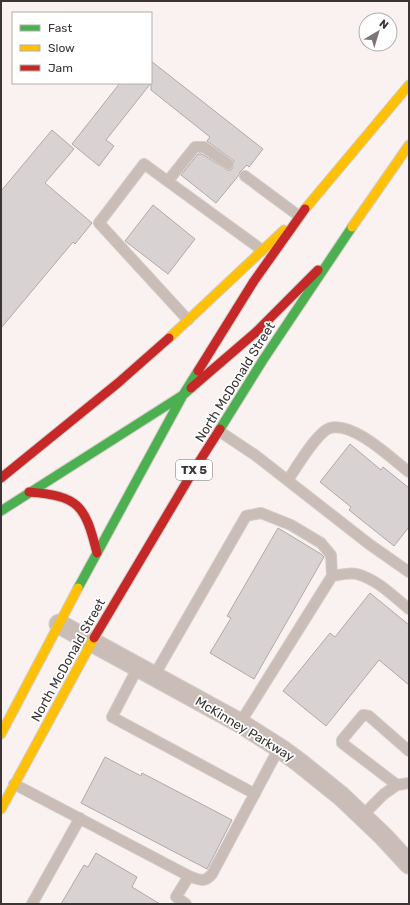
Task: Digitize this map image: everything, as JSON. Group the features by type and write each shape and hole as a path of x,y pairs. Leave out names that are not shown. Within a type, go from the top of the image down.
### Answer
{"main road":[{"name":"North McDonald Street","path":"1,734 183,395 254,281 299,216 408,87"},
{"name":"North McDonald Street","path":"1,808 92,642 192,473 263,360 409,145"},
{"path":"1,478 118,383 299,216"},
{"path":"1,511 183,395 254,333 333,255"},
{"path":"29,492 59,496 78,506 84,512 88,520 97,553"}],"street":[{"name":"McKinney Parkway","path":"59,624 240,723 279,748 321,779 362,816 409,864"}],"lane":[{"path":"168,181 195,147 204,147 228,164"},
{"path":"188,320 99,223 144,164 262,250"},
{"path":"245,176 299,216"},
{"path":"288,480 315,440 330,428 343,427 361,435 409,472"},
{"path":"219,431 255,455 369,544 409,572"},
{"path":"240,723 332,576 331,554 321,543 291,525 261,513 246,516 146,672 112,717 255,794"},
{"path":"332,576 356,574 377,582 409,609"},
{"path":"397,785 342,743 342,740 363,714 369,716 409,751"},
{"path":"14,784 201,881 208,879 279,748"},
{"path":"362,816 384,794 397,785 409,783"},
{"path":"32,904 80,818"},
{"path":"186,904 176,897 189,876"}],"building":[{"path":"152,62 263,149 249,167 247,165 240,172 216,203 181,175 198,154 202,154 227,170 231,170 234,161 207,141 210,137 151,90"},
{"path":"119,84 150,84 106,140 114,146 99,166 72,144"},
{"path":"52,130 74,149 45,183 92,223 75,244 73,242 1,328 1,191"},
{"path":"153,205 195,239 168,274 125,241"},
{"path":"350,444 381,470 383,467 409,488 409,527 394,546 349,510 351,507 320,482"},
{"path":"278,528 324,557 254,679 210,653 231,618 227,616"},
{"path":"370,593 409,625 409,685 379,660 326,726 283,691 330,633 335,637"},
{"path":"105,757 141,776 142,773 232,820 207,869 81,803"},
{"path":"96,853 137,877 132,887 160,904 61,904 84,865 88,867"}],"traffic: fast":[{"path":"220,429 263,360 352,227"},
{"path":"78,588 183,395 198,371"},
{"path":"1,511 183,395 191,388"}],"traffic: slow":[{"path":"305,209 409,85"},
{"path":"352,227 409,145"},
{"path":"169,338 284,230"},
{"path":"1,734 78,588"},
{"path":"1,809 94,638"}],"traffic: jam":[{"path":"198,371 254,281 305,209"},
{"path":"191,388 255,333 318,270"},
{"path":"1,478 118,383 169,338"},
{"path":"94,638 192,473 220,429"},
{"path":"29,492 59,496 69,500 77,506 88,524 97,553"}]}
